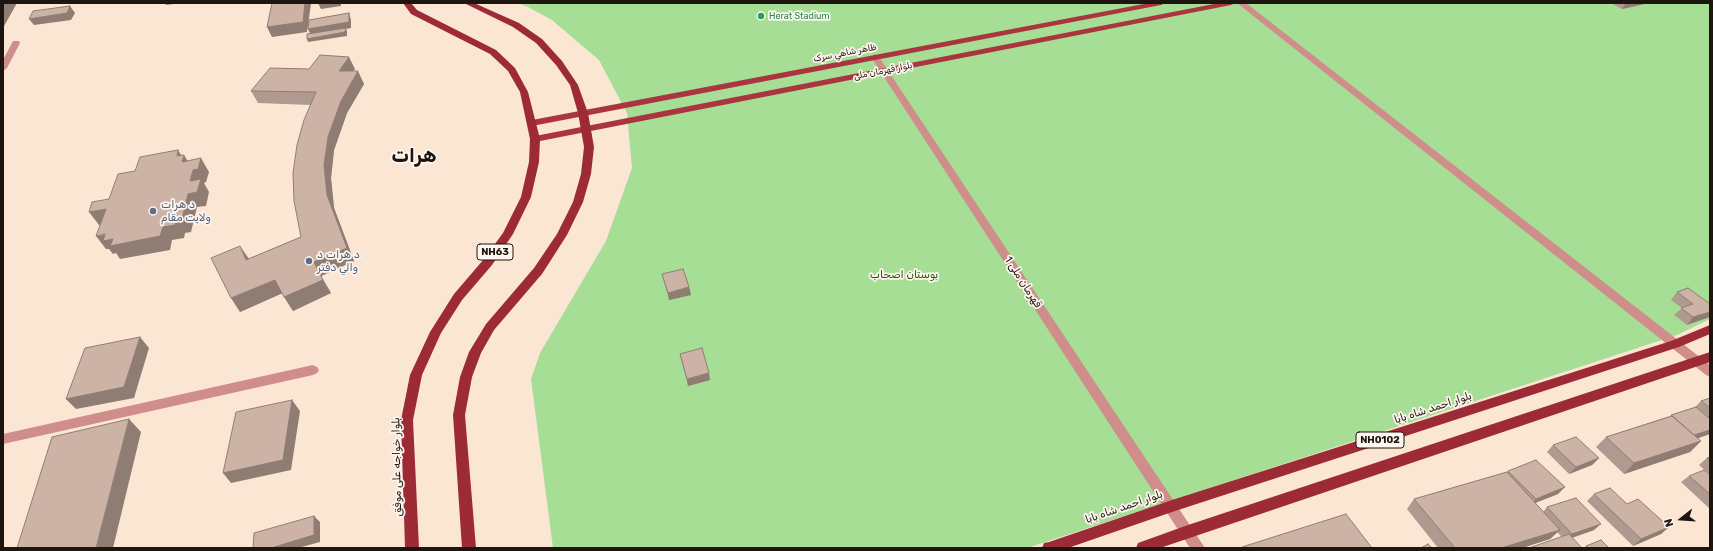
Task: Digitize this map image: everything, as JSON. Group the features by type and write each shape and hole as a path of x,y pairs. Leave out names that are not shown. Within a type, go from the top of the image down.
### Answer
{"highway":[{"name":"بلوار خواجه علی موفق","path":"407,3 414,12 493,52 512,70 524,92 535,139 534,162 526,197 508,234 488,262 458,297 436,332 416,375 407,420 412,548"},
{"path":"468,3 516,25 539,41 559,63 574,85 583,113 589,147 586,174 578,202 562,235 538,270 490,327 475,352 466,377 459,415 469,548"},
{"name":"بلوار احمد شاه بابا","path":"1049,548 1172,506 1675,344 1710,329"},
{"name":"NH0102","path":"1143,548 1704,360"}],"main road":[{"name":"ظاهر شاهي سړک","path":"532,123 1161,3"},
{"name":"بلوار قهرمان ملی","path":"535,139 1231,3"}],"street":[{"path":"1241,3 1675,344 1704,360 1710,372"},
{"path":"3,68 16,44"},
{"name":"قهرمان ملی 1","path":"875,58 1172,506 1198,548"},
{"path":"3,439 313,370"}],"green space":[{"name":"بوستان اصحاب","path":"518,3 1710,3 1710,319 1677,335 1027,548 553,548 531,379 540,353 606,241 632,168 627,113 599,60 552,20"}],"building":[{"path":"272,3 305,3 303,22 267,27"},
{"path":"70,6 67,13 29,19 33,11"},
{"path":"349,13 349,22 308,29 309,20"},
{"path":"346,28 345,32 307,39 307,34"},
{"path":"320,55 349,57 339,71 358,71 341,101 328,137 324,165 327,195 347,248 314,262 323,280 284,297 275,280 231,298 211,258 240,246 246,260 301,237 294,201 293,173 297,145 304,120 316,92 251,91 270,68 309,69"},
{"path":"178,150 177,156 184,155 182,162 201,158 198,169 193,170 190,181 201,179 197,192 188,194 182,219 176,220 175,225 163,227 160,236 110,246 113,239 103,241 105,234 96,236 106,209 89,212 92,202 109,199 118,174 135,171 140,157"},
{"path":"683,269 689,287 668,293 662,274"},
{"path":"1688,288 1710,304 1710,312 1693,317 1681,308 1693,304 1677,292"},
{"path":"140,337 124,387 66,399 85,348"},
{"path":"702,348 709,373 687,379 680,354"},
{"path":"1710,398 1710,408 1701,401"},
{"path":"292,400 283,460 223,473 236,412"},
{"path":"1696,407 1710,419 1710,430 1694,435 1671,415"},
{"path":"1672,416 1701,441 1634,463 1606,437"},
{"path":"129,419 96,548 17,548 52,437"},
{"path":"1576,437 1599,458 1576,467 1553,445"},
{"path":"1536,460 1565,487 1536,499 1508,471"},
{"path":"1704,470 1710,475 1710,494 1689,476"},
{"path":"1507,472 1560,530 1501,548 1455,548 1414,499"},
{"path":"1610,488 1627,504 1638,499 1669,527 1641,539 1594,494"},
{"path":"1576,498 1601,524 1572,534 1547,507"},
{"path":"1346,514 1372,548 1242,547"},
{"path":"314,516 314,535 271,548 253,548 254,533"},
{"path":"1569,534 1582,548 1529,548"},
{"path":"1601,540 1609,548 1589,548 1586,546"},
{"path":"1428,544 1432,548 1421,548"}],"place":[{"name":"Herat Stadium","path":"761,16"},
{"name":"د هرات ولایت مقام","path":"153,211"},
{"name":"د هرات د والي دفتر","path":"309,261"}],"district":[{"name":"هرات","path":"414,157"}]}
